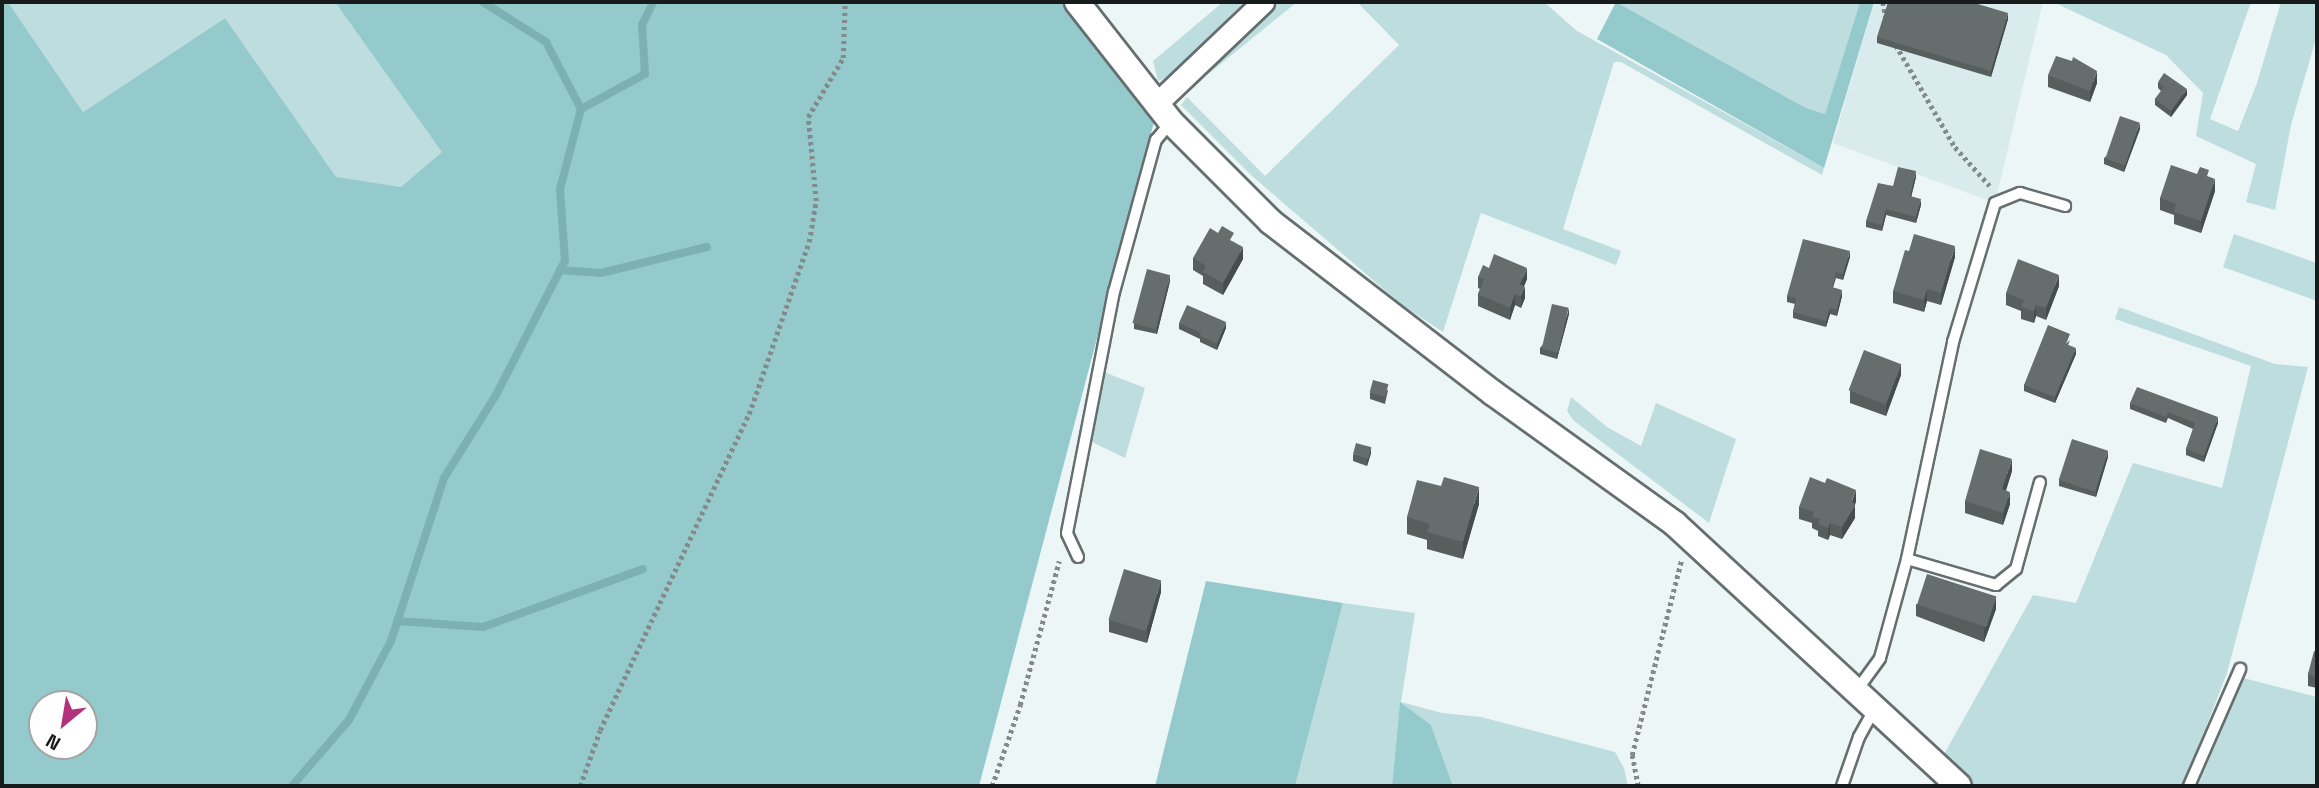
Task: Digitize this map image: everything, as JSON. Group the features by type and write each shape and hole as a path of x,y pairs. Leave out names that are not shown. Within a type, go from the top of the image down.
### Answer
{"street":[{"path":"1076,2 1164,113 1272,222 1390,315 1690,537 1959,786"},
{"path":"1164,113 1263,2"}],"lane":[{"path":"1079,557 1067,533 1124,252 1164,113"},
{"path":"1857,690 1880,658 1906,559 1954,342 1995,203 2020,193 2065,206"},
{"path":"1906,559 1996,585 2016,569 2040,482"},
{"path":"2189,786 2240,669"},
{"path":"1842,786 1859,737 1875,708"}],"path":[{"path":"580,786 600,730 749,414 809,242 816,201 808,117 843,58 845,2"},
{"path":"1883,2 1890,29"},
{"path":"1893,39 1955,147 2001,200"},
{"path":"992,786 1020,705 1067,533"},
{"path":"1638,786 1632,755 1679,569 1690,537"}],"shaded area":[{"path":"2,2 8,2 83,112 225,18 336,177 401,187 442,152 335,2 1064,2 1154,122 979,786 2,786"},
{"path":"8,2 335,2 443,152 401,187 336,178 225,18 83,112"},
{"path":"1223,2 1244,2 1166,78 1158,81 1153,61"},
{"path":"1277,2 1297,2 1207,75 1251,26"},
{"path":"1357,2 1544,2 1577,31 1824,168 1822,175 1621,62 1614,62 1563,229 1621,251 1616,265 1481,213 1443,332 1402,305 1252,176 1181,105 1187,97 1265,176 1399,45"},
{"path":"1616,2 1860,2 1825,114 1806,108"},
{"path":"1616,2 1806,108 1825,114 1860,2 1874,2 1824,168 1597,39"},
{"path":"1874,2 2043,2 1995,203 1833,143"},
{"path":"2053,2 2251,2 2210,119 2238,131 2257,83 2281,2 2317,2 2317,35 2291,125 2275,210 2246,202 2256,164 2196,136 2203,93 2166,55"},
{"path":"2234,234 2317,263 2317,301 2223,267"},
{"path":"2119,307 2275,364 2308,367 2227,673 2183,786 1974,786 1943,756 2033,595 2076,603 2133,463 2222,488 2251,366 2115,319"},
{"path":"1104,372 1145,388 1125,458 1092,442"},
{"path":"1571,397 1607,427 1641,446 1656,403 1736,439 1709,523 1573,420 1567,411"},
{"path":"1206,581 1343,603 1295,786 1155,786"},
{"path":"1343,603 1415,613 1401,702 1442,713 1481,717 1615,752 1624,768 1628,786 1453,786 1431,725 1400,703 1392,786 1295,786"},
{"path":"2243,678 2317,697 2317,786 2198,786"},
{"path":"1400,702 1431,725 1453,786 1392,786"}],"building":[{"path":"1888,2 1971,2 2008,13 1991,71 1877,37"},
{"path":"2056,56 2072,61 2073,57 2097,71 2090,91 2048,75"},
{"path":"2164,73 2187,89 2171,111 2155,99 2164,87 2158,82"},
{"path":"2120,116 2140,123 2125,165 2105,159"},
{"path":"2171,165 2197,174 2200,167 2209,170 2207,176 2215,179 2201,221 2174,212 2176,204 2160,198"},
{"path":"1898,167 1916,171 1910,196 1921,199 1916,217 1886,209 1882,225 1866,221 1878,183 1893,186"},
{"path":"1222,226 1234,233 1230,240 1243,247 1223,283 1203,272 1206,266 1193,258 1210,228 1218,233"},
{"path":"1914,234 1955,246 1941,293 1927,289 1924,300 1893,291 1905,250 1909,251"},
{"path":"1803,239 1850,251 1843,274 1836,272 1832,287 1842,290 1837,310 1830,308 1826,321 1793,312 1796,298 1787,296"},
{"path":"1494,254 1527,268 1520,284 1525,287 1521,296 1515,294 1510,308 1478,294 1484,279 1478,277 1483,265 1489,268"},
{"path":"2018,259 2059,275 2046,308 2036,305 2034,311 2021,307 2024,300 2006,293"},
{"path":"1147,269 1170,275 1156,329 1133,323"},
{"path":"1552,304 1569,308 1558,353 1542,349"},
{"path":"1187,305 1226,322 1217,344 1179,323"},
{"path":"2048,325 2070,334 2066,344 2076,348 2055,397 2024,385"},
{"path":"1864,350 1901,364 1886,404 1849,390"},
{"path":"1373,380 1388,384 1385,397 1370,393"},
{"path":"2137,387 2218,417 2204,456 2186,449 2195,423 2168,412 2166,417 2130,403"},
{"path":"2072,439 2108,451 2095,492 2059,480"},
{"path":"1356,443 1371,447 1368,459 1353,455"},
{"path":"1980,449 2012,459 2002,489 2010,492 2003,513 1965,501"},
{"path":"1444,477 1479,487 1463,542 1427,532 1430,524 1407,517 1417,480 1441,486"},
{"path":"1810,477 1825,483 1827,478 1856,490 1852,500 1855,506 1842,527 1830,523 1828,528 1818,524 1820,519 1812,517 1814,512 1799,507"},
{"path":"1124,569 1161,580 1146,631 1109,620"},
{"path":"1927,574 1996,597 1987,627 1917,604"},
{"path":"2314,651 2317,652 2317,677 2308,674"}],"waterway":[{"path":"483,2 546,42 581,109"},
{"path":"292,786 349,720 391,641 444,478 496,395 565,261 560,189 581,109 645,74 642,25 653,2"},
{"path":"560,270 601,273 707,247"},
{"path":"397,621 483,627 643,569"}]}
